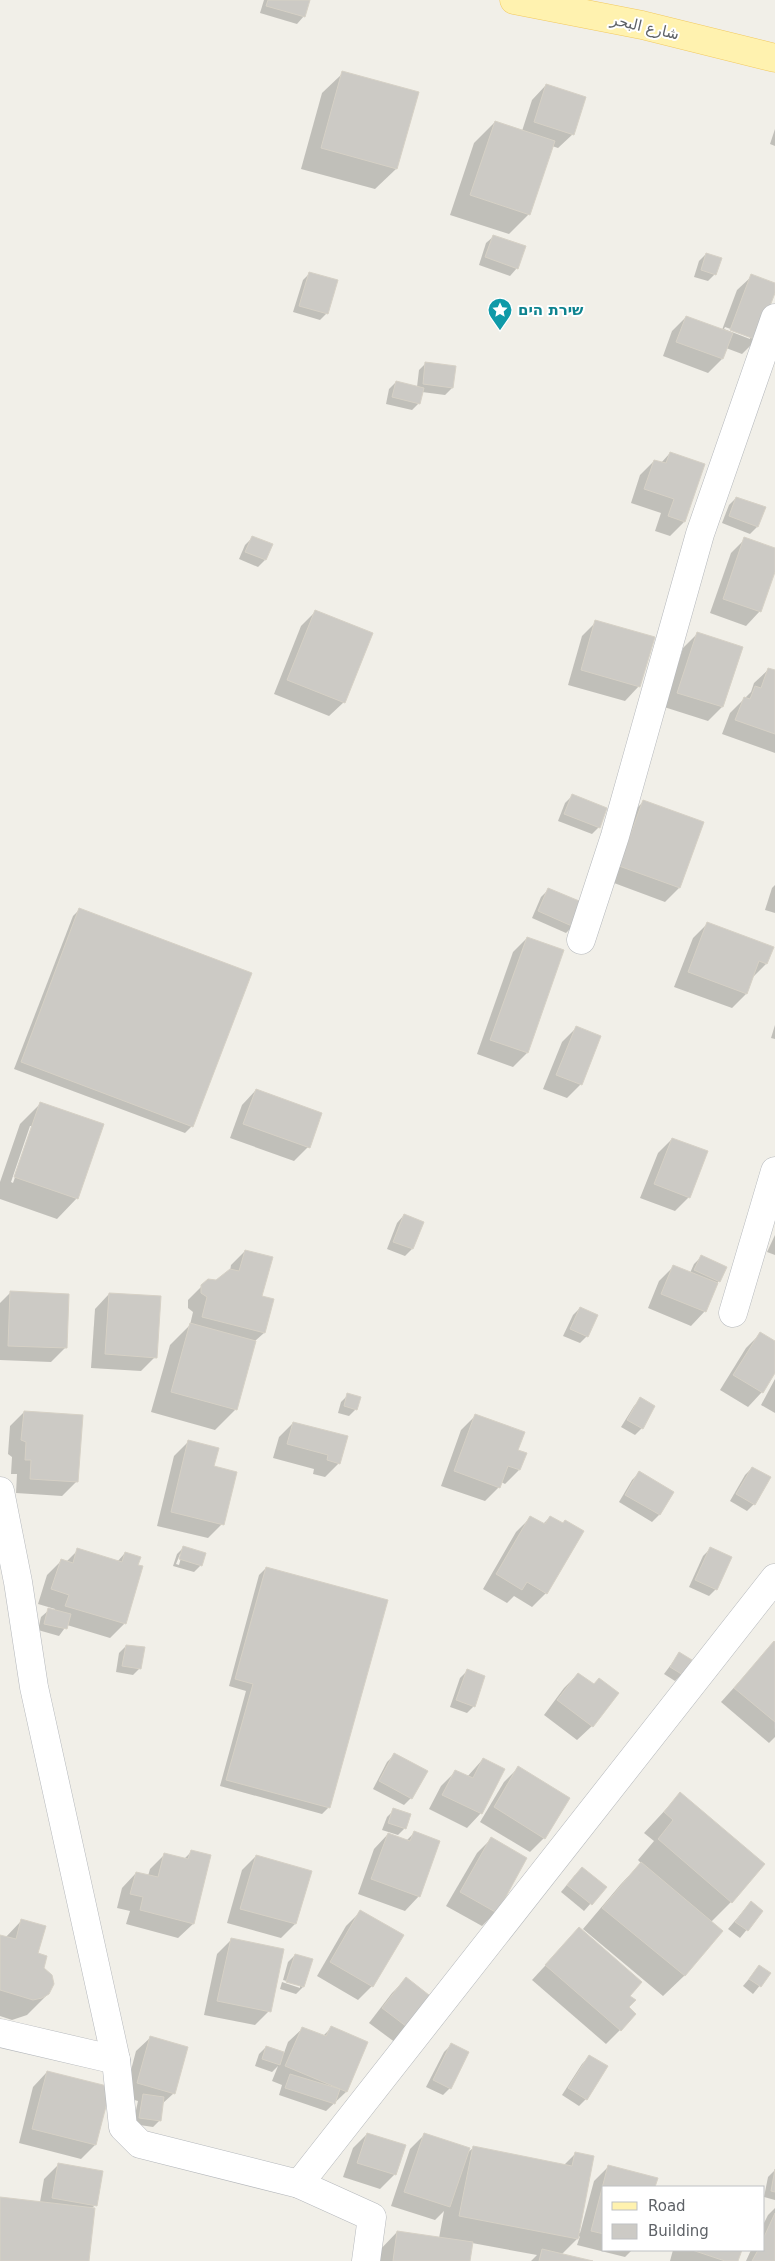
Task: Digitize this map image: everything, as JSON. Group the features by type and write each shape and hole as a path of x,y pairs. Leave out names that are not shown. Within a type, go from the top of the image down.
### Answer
{"main road":[{"name":"شارع البحر","path":"514,0 642,25 775,58"}],"street":[{"path":"581,940 615,836 700,534 775,318"},
{"path":"733,1313 775,1171"},
{"path":"0,1491 18,1582 34,1686 116,2060 123,2127 140,2144 299,2184 372,2217 366,2261"},
{"path":"299,2184 775,1578"},
{"path":"0,2033 116,2060"}],"building":[{"path":"268,0 310,0 305,17 266,6"},
{"path":"342,71 419,92 397,169 321,148"},
{"path":"546,84 586,97 574,135 534,122"},
{"path":"495,121 555,141 530,215 470,195"},
{"path":"493,235 526,246 518,269 485,257"},
{"path":"706,253 722,258 716,275 701,270"},
{"path":"309,272 338,280 328,314 299,306"},
{"path":"751,274 775,283 775,293 757,340 730,330"},
{"path":"686,316 733,333 723,359 676,342"},
{"path":"425,362 456,366 453,388 423,384"},
{"path":"396,381 424,388 420,404 392,397"},
{"path":"670,452 705,464 685,522 668,516 674,499 644,489 654,460 666,463"},
{"path":"736,497 766,507 758,527 729,516"},
{"path":"252,536 273,544 266,560 245,552"},
{"path":"744,537 775,548 775,572 761,612 723,599"},
{"path":"315,610 373,633 345,703 287,680"},
{"path":"595,620 655,637 640,687 581,670"},
{"path":"697,632 743,647 723,707 677,693"},
{"path":"768,668 775,670 775,734 735,720 744,697 750,699 755,686 761,688"},
{"path":"572,794 607,808 600,828 564,814"},
{"path":"643,800 704,822 680,888 619,866"},
{"path":"548,888 584,903 574,927 538,911"},
{"path":"79,908 252,973 193,1127 21,1062"},
{"path":"707,922 774,947 767,964 759,961 747,994 688,972"},
{"path":"527,937 564,950 528,1053 490,1040"},
{"path":"576,1026 601,1036 582,1085 556,1075"},
{"path":"256,1089 322,1113 310,1148 243,1124"},
{"path":"40,1102 104,1124 78,1199 14,1177"},
{"path":"672,1138 708,1151 690,1198 654,1184"},
{"path":"404,1214 424,1222 413,1249 393,1242"},
{"path":"245,1250 273,1257 262,1296 274,1299 265,1333 202,1317 207,1297 201,1293 201,1285 208,1279 216,1280 230,1269 239,1271"},
{"path":"701,1255 727,1267 720,1282 694,1270"},
{"path":"673,1265 718,1283 706,1312 661,1294"},
{"path":"10,1291 69,1294 67,1348 8,1346"},
{"path":"109,1293 161,1296 157,1358 105,1354"},
{"path":"580,1307 598,1315 588,1337 570,1329"},
{"path":"190,1323 256,1341 237,1410 171,1392"},
{"path":"760,1332 775,1341 775,1373 763,1393 733,1375"},
{"path":"347,1393 361,1397 357,1410 344,1406"},
{"path":"640,1397 655,1406 643,1429 627,1420"},
{"path":"24,1411 83,1415 78,1482 30,1479 31,1460 25,1460 26,1442 21,1440"},
{"path":"475,1414 525,1432 518,1450 527,1453 520,1470 508,1466 500,1488 454,1471"},
{"path":"293,1422 348,1436 340,1464 327,1460 328,1455 287,1444"},
{"path":"188,1440 219,1448 214,1466 237,1472 224,1525 171,1512"},
{"path":"752,1467 771,1477 755,1505 736,1494"},
{"path":"639,1471 674,1492 660,1515 625,1495"},
{"path":"530,1516 545,1524 550,1516 563,1523 565,1520 584,1531 547,1594 527,1582 522,1590 496,1574"},
{"path":"183,1546 206,1553 202,1566 179,1559"},
{"path":"710,1547 732,1557 717,1590 695,1580"},
{"path":"77,1548 122,1562 125,1552 141,1557 138,1565 143,1566 126,1624 65,1606 69,1595 51,1589 61,1559 73,1563"},
{"path":"266,1567 388,1600 330,1808 226,1780 253,1684 235,1679"},
{"path":"48,1608 71,1614 67,1629 44,1624"},
{"path":"775,1642 775,1722 734,1688"},
{"path":"126,1645 145,1647 141,1669 122,1666"},
{"path":"679,1652 692,1660 683,1675 670,1667"},
{"path":"467,1669 485,1676 475,1707 456,1700"},
{"path":"578,1673 594,1684 599,1678 619,1693 593,1727 557,1700"},
{"path":"394,1753 428,1771 412,1799 379,1781"},
{"path":"483,1758 505,1769 482,1814 442,1795 455,1770 473,1778"},
{"path":"518,1766 570,1798 545,1839 494,1807"},
{"path":"680,1792 765,1864 732,1903 658,1839 673,1820 664,1812"},
{"path":"393,1808 411,1814 406,1829 388,1823"},
{"path":"414,1831 440,1841 420,1897 371,1879 388,1833 410,1841"},
{"path":"491,1837 527,1858 497,1913 460,1892"},
{"path":"191,1850 211,1855 194,1924 140,1910 143,1897 130,1894 136,1872 158,1877 164,1853 188,1859"},
{"path":"256,1855 312,1871 296,1924 240,1909"},
{"path":"641,1862 723,1931 685,1976 602,1908"},
{"path":"582,1867 607,1887 592,1905 567,1885"},
{"path":"751,1901 763,1911 748,1931 735,1922"},
{"path":"360,1910 404,1935 373,1987 330,1962"},
{"path":"21,1919 46,1926 38,1953 47,1956 44,1968 52,1975 54,1984 49,1994 33,2000 0,1990 0,1935 16,1939"},
{"path":"579,1927 642,1982 630,1996 636,2000 629,2007 636,2014 621,2031 545,1965"},
{"path":"231,1938 284,1949 271,2012 217,2001"},
{"path":"295,1954 313,1959 304,1987 286,1982"},
{"path":"759,1965 771,1973 761,1987 749,1979"},
{"path":"406,1977 434,1999 411,2030 382,2008"},
{"path":"331,2026 368,2042 347,2092 285,2066 302,2027 326,2036"},
{"path":"150,2036 188,2047 175,2094 137,2083"},
{"path":"451,2043 469,2052 451,2089 433,2080"},
{"path":"266,2046 284,2052 280,2065 262,2059"},
{"path":"589,2055 608,2066 587,2100 568,2088"},
{"path":"47,2071 111,2087 96,2145 32,2129"},
{"path":"290,2074 340,2089 335,2104 285,2088"},
{"path":"143,2094 164,2097 161,2121 139,2118"},
{"path":"367,2133 406,2145 396,2175 357,2163"},
{"path":"424,2133 470,2148 450,2207 404,2192"},
{"path":"473,2146 572,2166 575,2152 594,2156 578,2239 459,2216"},
{"path":"58,2163 103,2171 97,2206 52,2198"},
{"path":"608,2165 658,2178 655,2186 603,2186"},
{"path":"775,2169 775,2192 771,2191"},
{"path":"602,2188 602,2234 591,2231"},
{"path":"0,2197 95,2208 89,2261 0,2261"},
{"path":"775,2213 775,2261 752,2261 757,2251 765,2251 765,2235"},
{"path":"397,2231 473,2242 470,2261 393,2261"},
{"path":"542,2249 593,2261 539,2261"},
{"path":"695,2251 742,2251 738,2261 725,2261"}],"place":[{"name":"שירת הים","path":"500,331"}]}
